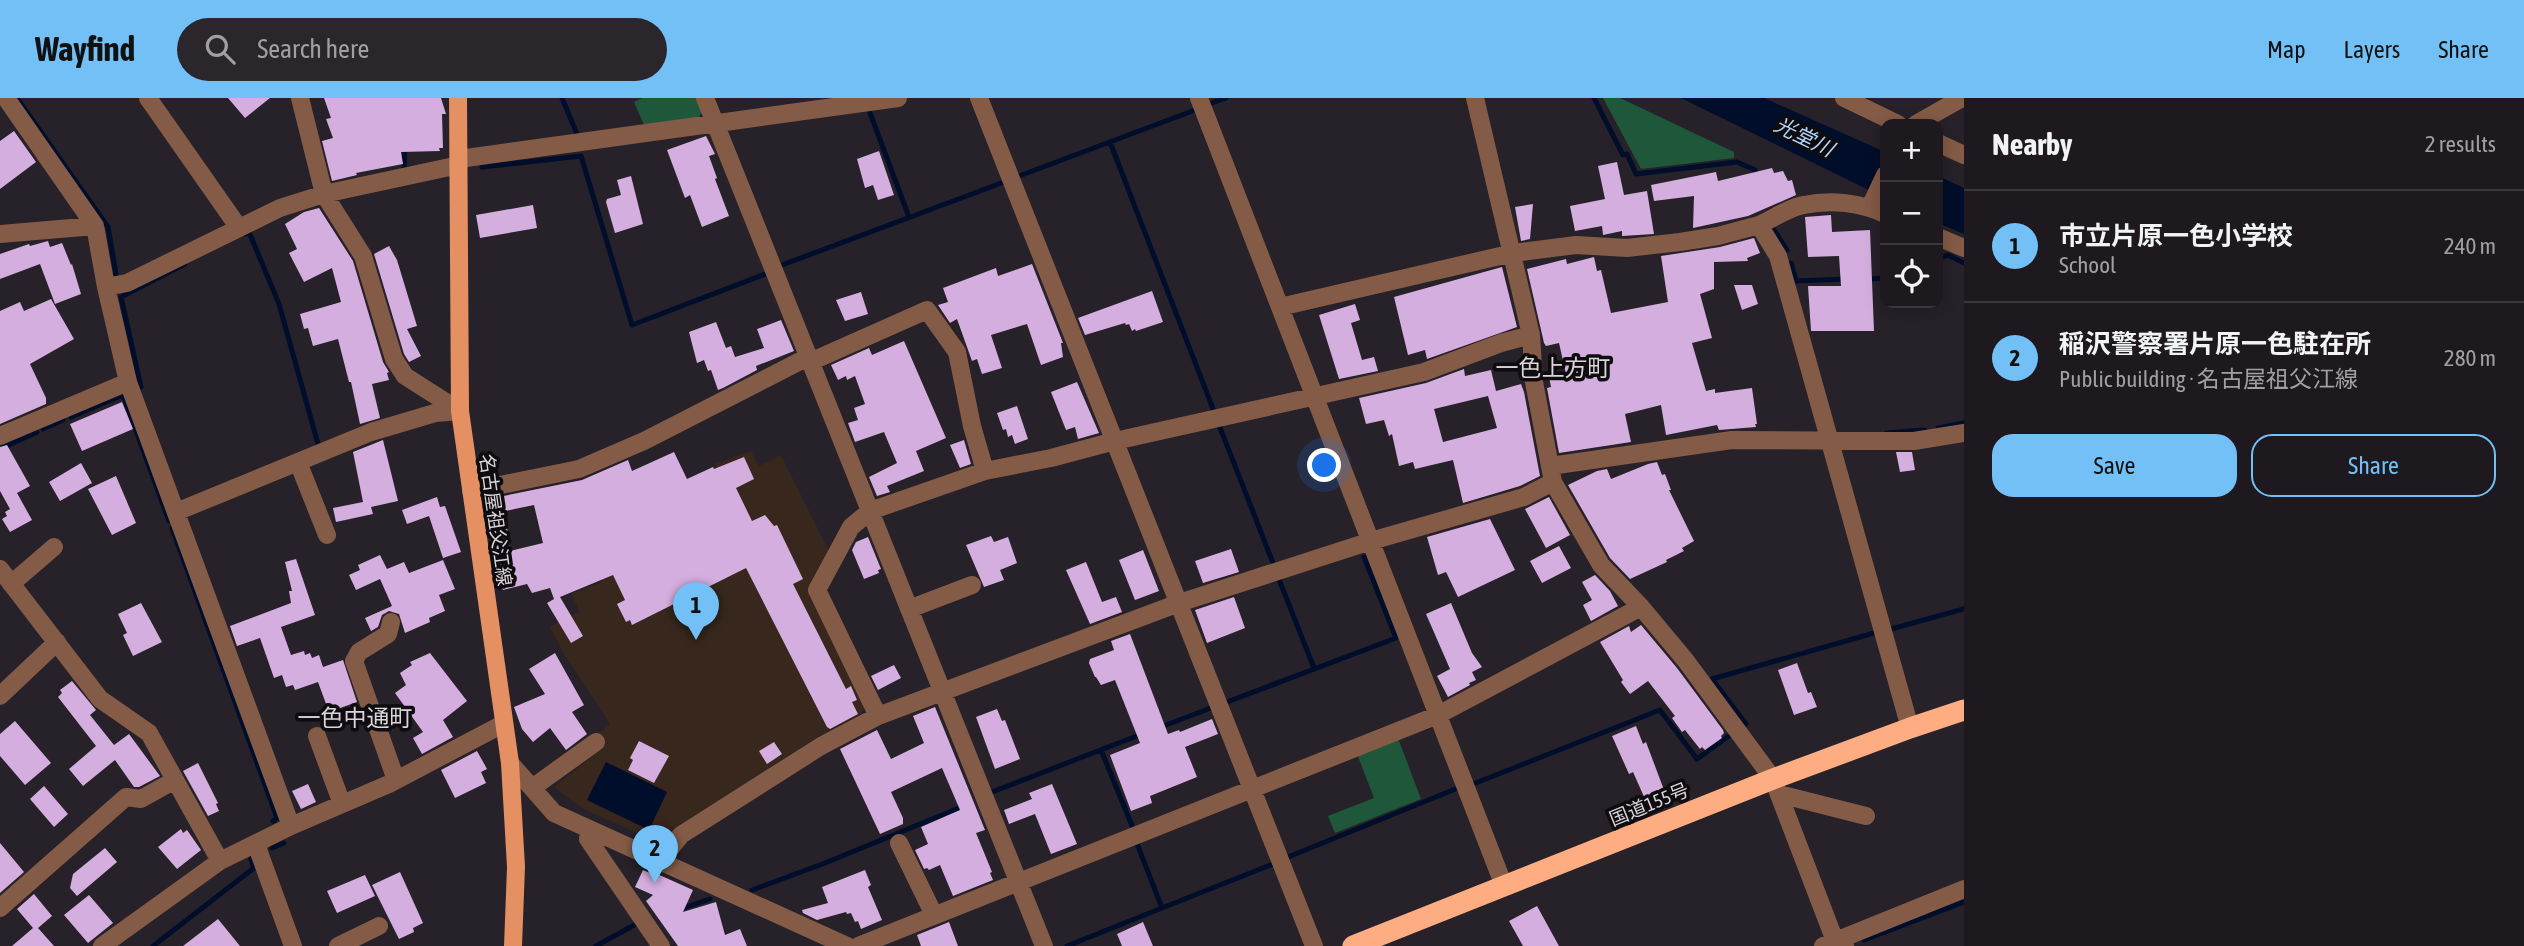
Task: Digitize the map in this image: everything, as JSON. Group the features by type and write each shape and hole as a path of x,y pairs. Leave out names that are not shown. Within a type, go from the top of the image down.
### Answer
{"highway":[{"name":"国道155号","path":"1353,946 1504,886 1776,787 1910,728 1964,710"}],"main road":[{"name":"名古屋祖父江線","path":"458,98 460,411 510,763 516,867 513,946"}],"street":[{"path":"6,98 95,226 128,382 291,826"},
{"path":"148,98 239,228"},
{"path":"705,98 1044,946"},
{"path":"106,287 127,283 280,208 324,194 459,162 898,98"},
{"path":"979,98 1314,946"},
{"path":"1199,98 1504,886"},
{"path":"1475,98 1531,335 1534,382 1551,474 1601,565 1641,607 1686,662 1776,787 1834,944 1964,889"},
{"path":"1844,98 1888,119"},
{"path":"1925,119 1962,98"},
{"path":"304,100 324,194 363,256 394,359 405,376 460,411"},
{"path":"1943,145 1964,155"},
{"path":"1280,307 1513,253 1576,245 1627,248 1718,236 1759,225 1802,205 1837,202 1876,208 1883,182"},
{"path":"1759,225 1778,256 1910,728"},
{"path":"0,234 95,226"},
{"path":"1943,239 1964,248"},
{"path":"471,491 579,469 644,441 809,359 927,310 957,352 972,426 985,471"},
{"path":"878,716 817,590 851,527 870,511 985,471 1424,372 1501,342 1531,335"},
{"path":"0,436 128,382"},
{"path":"176,512 371,432 435,413 460,411"},
{"path":"660,861 681,835 821,746 878,716 1179,603 1371,541 1524,498 1551,474 1732,440 1914,440 1964,433"},
{"path":"298,462 327,535"},
{"path":"54,547 6,576 100,699 149,733 220,861"},
{"path":"909,609 972,585"},
{"path":"858,946 1438,715 1641,607"},
{"path":"391,622 387,634 359,652 354,661 396,780"},
{"path":"0,696 57,642"},
{"path":"102,946 220,861 291,826 396,780 503,724"},
{"path":"317,736 342,804"},
{"path":"532,788 597,742"},
{"path":"510,763 554,813 847,946"},
{"path":"0,908 126,797 141,799 175,780"},
{"path":"1776,787 1866,816"},
{"path":"590,830 588,839 661,946"},
{"path":"256,844 293,946"},
{"path":"899,844 934,915"},
{"path":"338,946 379,926"}],"shaded area":[{"path":"751,451 759,466 781,455 830,553 810,591 866,704 861,714 817,737 656,841 583,809 554,787 602,749 593,738 610,724 564,654 550,627 579,612 572,594 603,581 589,547 728,489 715,464"}],"green space":[{"path":"642,98 697,98 702,112 699,117 644,125 634,102"},
{"path":"1603,98 1620,98 1734,152 1734,158 1641,169"},
{"path":"1398,738 1421,799 1335,833 1328,816 1374,798 1357,754"}],"water":[{"name":"光堂川","path":"1681,98 1764,98 1880,150 1880,196"},
{"path":"1943,178 1964,188 1964,234 1943,225"},
{"path":"606,762 667,792 649,830 587,800"}],"building":[{"path":"228,98 270,98 245,118"},
{"path":"324,98 441,98 446,114 442,114 443,148 439,148 440,151 401,152 403,164 356,173 357,175 332,181 322,141 333,138 326,119 331,118"},
{"path":"14,131 36,162 0,189 0,141"},
{"path":"706,136 715,154 709,156 729,216 702,227 690,195 685,198 667,150"},
{"path":"879,151 894,195 878,200 873,185 865,188 857,159"},
{"path":"1617,162 1624,195 1647,191 1654,234 1622,236 1622,231 1603,235 1602,226 1575,231 1570,206 1605,199 1598,166"},
{"path":"1772,168 1774,173 1783,171 1788,181 1792,180 1796,195 1748,216 1693,228 1694,196 1654,201 1651,185 1716,172 1718,181"},
{"path":"631,176 643,224 615,233 606,202 607,199 621,195 617,180"},
{"path":"1533,204 1530,239 1521,241 1515,207"},
{"path":"533,205 537,228 480,238 476,215"},
{"path":"319,208 353,261 383,362 389,372 389,380 372,384 380,418 360,424 338,339 313,346 308,328 304,329 300,314 341,302 332,268 304,282 289,253 297,249 285,224 304,212"},
{"path":"1831,215 1832,232 1870,230 1874,331 1811,331 1808,286 1841,286 1839,256 1808,257 1805,217"},
{"path":"1754,238 1760,253 1747,258 1748,261 1714,262 1714,289 1700,294 1712,338 1692,343 1706,391 1715,389 1715,393 1752,388 1756,427 1719,430 1717,425 1666,435 1661,405 1625,414 1631,442 1559,453 1547,388 1551,387 1549,377 1566,374 1559,343 1546,346 1544,343 1527,269 1566,259 1567,264 1594,257 1597,271 1601,270 1611,313 1668,302 1661,256 1720,247"},
{"path":"48,241 50,247 62,243 81,294 55,304 40,264 0,279 0,254"},
{"path":"389,246 397,260 417,326 407,329 421,356 409,362 404,354 374,254"},
{"path":"1032,264 1063,343 1063,357 1041,365 1027,324 991,335 1002,368 982,374 977,359 972,361 957,319 950,323 938,305 948,302 943,288 996,268 998,276"},
{"path":"1502,267 1517,327 1427,359 1425,350 1408,355 1394,297"},
{"path":"1734,285 1752,285 1758,304 1742,310"},
{"path":"1152,291 1163,322 1136,331 1132,331 1129,324 1125,323 1085,335 1078,318"},
{"path":"861,292 868,314 845,321 836,300"},
{"path":"51,299 74,339 30,364 46,398 46,404 0,424 0,311 20,302 24,311"},
{"path":"1355,304 1360,320 1351,323 1362,360 1374,357 1378,371 1339,379 1319,315"},
{"path":"781,320 794,351 756,366 757,370 723,388 718,390 711,370 708,371 704,360 697,363 689,332 716,322 726,348 731,346 735,357 764,348 757,329"},
{"path":"904,341 946,438 916,451 924,471 887,486 890,492 877,496 869,477 897,463 884,432 855,442 848,423 858,420 854,408 865,404 855,376 838,380 831,365 869,348 872,355"},
{"path":"1464,369 1465,376 1491,370 1496,391 1521,384 1540,476 1520,486 1463,503 1453,460 1415,469 1413,462 1399,466 1392,434 1389,436 1384,420 1366,424 1359,398 1426,383","holes":["1488,396 1497,428 1443,442 1434,409"]},
{"path":"1077,382 1099,433 1078,439 1075,427 1066,430 1051,392"},
{"path":"122,402 133,429 82,451 70,424"},
{"path":"1017,406 1028,439 1015,444 1012,435 1008,437 1006,429 1003,430 997,413"},
{"path":"383,440 398,501 371,507 373,514 336,522 333,508 363,502 353,452"},
{"path":"964,440 971,464 960,468 950,445"},
{"path":"7,445 30,486 17,493 32,520 10,532 2,519 10,509 0,491 0,447"},
{"path":"674,452 687,479 744,457 754,479 736,488 752,521 765,515 774,526 777,525 803,579 793,584 846,689 851,686 857,700 852,702 858,714 830,729 827,727 746,568 632,625 630,620 626,622 617,604 625,600 613,575 560,597 583,636 571,643 547,603 554,599 550,588 532,593 527,584 503,590 492,554 484,500 582,480 628,460 632,471","holes":["534,505 543,543 510,551 505,511"]},
{"path":"1896,452 1912,452 1915,470 1900,472"},
{"path":"1657,462 1662,475 1665,474 1669,490 1694,541 1682,548 1684,551 1666,560 1667,562 1630,579 1610,558 1568,485 1597,471 1607,469 1611,479"},
{"path":"81,463 92,483 60,501 49,482"},
{"path":"116,476 136,523 112,535 88,489"},
{"path":"437,497 440,507 445,506 461,552 443,558 429,516 407,524 402,510"},
{"path":"1549,497 1570,535 1546,548 1525,509"},
{"path":"1490,519 1515,570 1458,597 1446,572 1438,575 1427,537"},
{"path":"991,536 994,542 1008,537 1017,563 1000,570 1004,580 984,587 966,545"},
{"path":"868,537 881,569 878,570 879,573 864,579 852,550 856,542"},
{"path":"1559,546 1571,568 1542,583 1530,561"},
{"path":"1231,549 1239,572 1203,583 1195,561"},
{"path":"1143,550 1159,591 1135,600 1119,560"},
{"path":"380,555 387,569 404,562 409,573 443,560 455,589 439,595 445,611 429,618 430,622 405,633 399,614 389,611 382,615 378,627 371,631 365,618 392,606 380,579 356,590 349,575 360,570 358,565"},
{"path":"296,559 315,615 281,627 291,655 304,651 305,655 310,653 312,658 319,655 323,667 343,660 357,702 329,712 318,682 295,690 293,685 286,687 282,675 274,678 260,638 237,646 230,626 291,603 289,591 292,591 285,562"},
{"path":"1086,562 1102,602 1116,597 1122,612 1090,624 1066,570"},
{"path":"1595,575 1610,591 1618,606 1591,621 1583,605 1592,600 1582,582"},
{"path":"1234,597 1245,628 1207,643 1195,610"},
{"path":"141,603 162,642 133,656 123,635 127,633 118,614"},
{"path":"1451,603 1472,653 1482,667 1472,672 1476,680 1448,697 1437,676 1450,669 1426,614"},
{"path":"1641,625 1723,730 1722,738 1705,750 1702,747 1700,749 1685,730 1682,732 1672,718 1675,716 1648,681 1630,694 1600,642 1629,626 1631,632"},
{"path":"1130,634 1168,734 1212,719 1218,734 1185,747 1197,777 1150,796 1152,803 1131,811 1110,755 1140,743 1115,680 1101,685 1089,663 1090,659 1114,650 1111,641"},
{"path":"430,653 467,701 443,720 453,737 422,754 413,738 423,732 395,693 406,685 400,673 412,665 410,662"},
{"path":"555,653 584,705 572,712 587,734 566,750 550,728 533,742 522,729 514,707 545,694 529,669"},
{"path":"1797,663 1808,693 1811,692 1817,707 1794,715 1778,670"},
{"path":"894,665 901,678 878,690 871,676"},
{"path":"72,681 96,710 90,715 114,745 129,734 160,776 134,787 115,760 83,786 69,769 96,746 58,697 62,693 60,690"},
{"path":"935,707 985,830 976,833 993,880 953,896 940,865 929,870 924,869 915,850 928,844 921,827 960,810 942,768 891,792 903,818 903,824 880,834 840,749 877,730 891,759 924,743 913,716"},
{"path":"997,709 1002,721 1005,720 1020,759 995,769 976,717"},
{"path":"15,721 51,763 25,785 0,756 0,734"},
{"path":"1636,726 1643,744 1646,742 1664,790 1645,799 1633,772 1629,774 1612,736"},
{"path":"639,741 669,756 654,783 628,770 633,760 630,758"},
{"path":"774,742 782,754 767,764 759,751"},
{"path":"477,751 487,769 481,772 486,783 455,798 441,770"},
{"path":"198,763 218,803 216,804 219,811 208,816 183,771"},
{"path":"308,784 316,802 301,809 292,791"},
{"path":"1052,784 1077,844 1051,854 1035,814 1009,824 1004,810 1032,799 1029,793"},
{"path":"44,786 68,814 54,827 30,799"},
{"path":"181,829 183,833 187,830 201,850 177,869 158,847"},
{"path":"0,843 24,872 0,893"},
{"path":"105,848 117,862 77,896 70,888 73,874"},
{"path":"643,870 693,890 683,912 716,902 725,935 740,929 747,946 678,946 646,901 653,895 635,887"},
{"path":"865,870 871,885 868,887 882,920 861,929 851,913 817,920 803,913 802,910 828,903 822,887"},
{"path":"400,872 423,923 413,928 414,932 399,939 372,885"},
{"path":"365,875 375,896 337,913 327,891"},
{"path":"34,894 52,916 38,928 54,946 12,946 33,928 17,909"},
{"path":"89,895 113,923 88,943 64,915"},
{"path":"1537,906 1559,946 1523,946 1509,921"},
{"path":"218,919 240,946 183,946"},
{"path":"949,922 958,946 921,946 917,935"},
{"path":"1143,922 1153,946 1122,946 1117,934"}],"waterway":[{"path":"17,98 108,227 116,274"},
{"path":"562,98 577,134"},
{"path":"1209,104 1226,98"},
{"path":"1594,98 1623,155 1627,154 1636,174 1737,162 1755,170 1756,176"},
{"path":"1019,176 1195,110"},
{"path":"870,113 909,217"},
{"path":"1110,142 1215,414"},
{"path":"404,169 405,146"},
{"path":"482,167 581,156 632,325 768,273"},
{"path":"782,265 1004,182"},
{"path":"1772,227 1787,250"},
{"path":"245,234 249,232 279,304 318,444"},
{"path":"1943,257 1948,255 1964,263"},
{"path":"1791,263 1796,281 1847,279"},
{"path":"141,387 121,297 185,264"},
{"path":"1868,279 1880,278"},
{"path":"71,417 123,395 169,521"},
{"path":"43,429 63,420"},
{"path":"1938,428 1964,423"},
{"path":"1219,425 1273,563"},
{"path":"1886,433 1925,430"},
{"path":"0,449 37,432"},
{"path":"172,528 277,818 273,821"},
{"path":"1227,702 1396,638 1364,557"},
{"path":"1278,577 1314,668"},
{"path":"1891,629 1964,609"},
{"path":"1746,724 1712,679 1874,633"},
{"path":"1158,728 1211,708"},
{"path":"1473,784 1660,710 1697,759 1730,735"},
{"path":"992,792 1142,734"},
{"path":"1101,750 1133,828"},
{"path":"1288,857 1458,788"},
{"path":"752,890 964,806"},
{"path":"1067,946 1162,908 1136,841"},
{"path":"272,848 284,843"},
{"path":"153,946 254,868 251,859"},
{"path":"1162,908 1273,864"},
{"path":"680,909 710,899"},
{"path":"1864,940 1964,902"},
{"path":"596,946 636,924"}],"place":[{"name":"市立片原一色小学校","path":"696,640"},
{"name":"稲沢警察署片原一色駐在所","path":"655,883"}],"district":[{"name":"一色上方町","path":"1553,368"},
{"name":"一色中通町","path":"355,718"}]}
